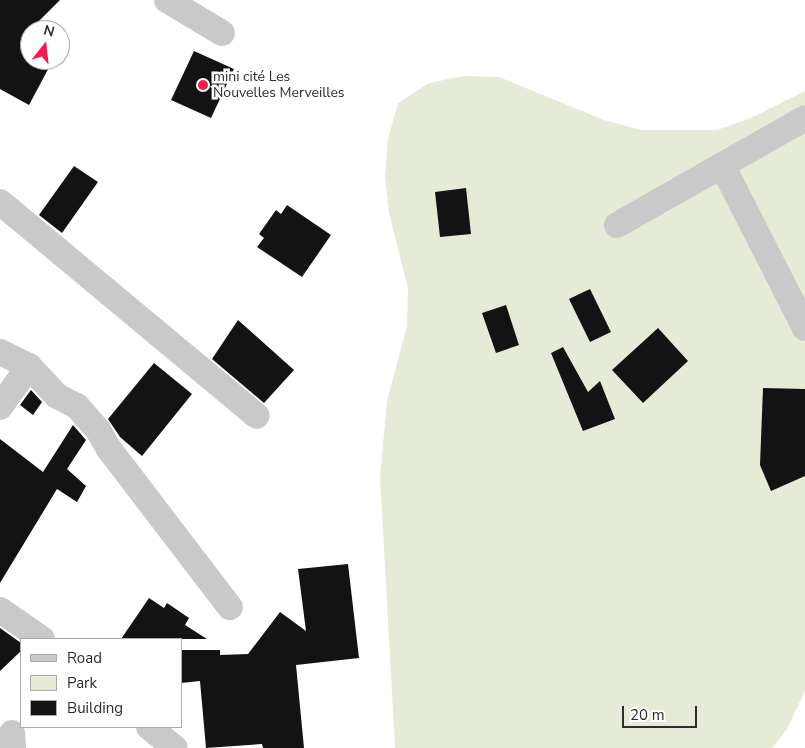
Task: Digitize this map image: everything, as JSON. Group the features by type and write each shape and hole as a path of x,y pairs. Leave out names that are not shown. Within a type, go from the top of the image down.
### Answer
{"street":[{"path":"168,0 222,33"},
{"path":"617,225 805,118"},
{"path":"722,165 805,328"},
{"path":"0,202 257,416"},
{"path":"0,352 29,366 98,430 108,448 230,607"},
{"path":"0,407 29,366"},
{"path":"0,610 41,638"},
{"path":"150,728 175,748"}],"green space":[{"path":"463,76 499,77 604,120 641,130 717,130 753,117 805,91 805,691 787,729 772,748 395,748 380,477 387,401 407,326 408,288 389,213 385,176 388,139 398,103 429,83"}],"building":[{"path":"0,0 60,0 40,20 20,20 20,70 48,70 29,105 0,89"},
{"name":"mini cité Les Nouvelles Merveilles","path":"194,51 234,69 211,118 171,100"},
{"path":"74,166 98,182 62,233 39,215"},
{"path":"466,188 471,234 440,237 435,192"},
{"path":"287,205 331,235 302,277 257,247 264,238 259,234 276,210 281,214"},
{"path":"590,289 611,332 590,342 569,299"},
{"path":"506,305 519,345 496,353 482,313"},
{"path":"238,320 294,370 264,403 212,359"},
{"path":"658,328 688,361 643,403 612,370"},
{"path":"563,347 588,392 600,381 615,419 583,431 551,353"},
{"path":"154,363 192,394 142,456 120,437 108,419"},
{"path":"763,388 805,389 805,476 771,491 760,465"},
{"path":"31,390 42,402 33,415 20,405"},
{"path":"73,425 86,440 67,469 86,486 77,502 57,489 0,583 0,439 43,472"},
{"path":"348,564 359,658 296,665 304,748 263,748 262,744 206,748 200,681 182,683 182,650 220,650 220,655 248,654 280,612 306,631 298,569"},
{"path":"149,598 164,608 167,603 189,618 185,625 207,639 182,638 122,638"},
{"path":"0,628 20,642 20,652 0,671"}],"place":[{"name":"mini cité Les Nouvelles Merveilles","path":"203,85"}]}
